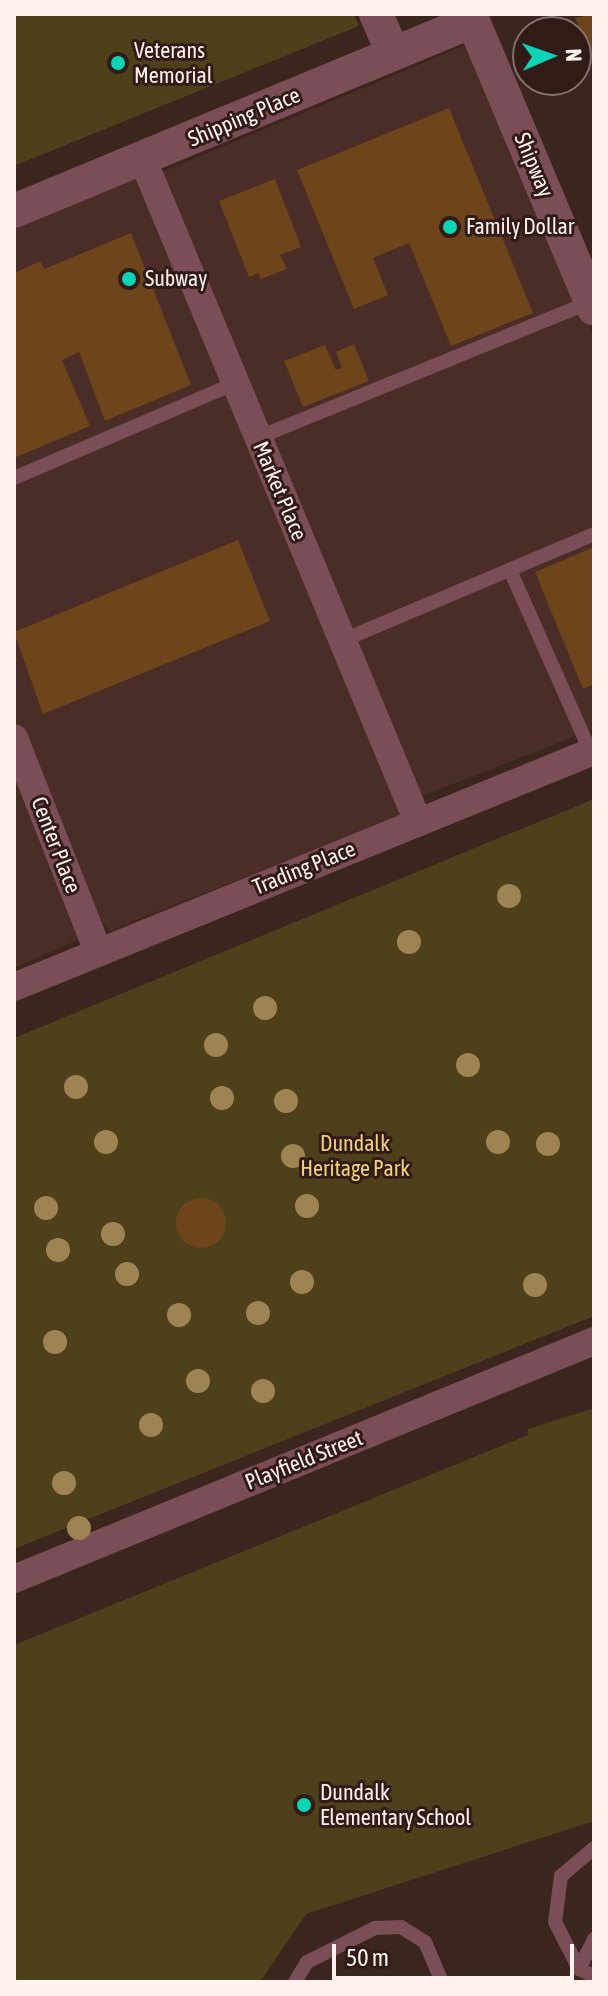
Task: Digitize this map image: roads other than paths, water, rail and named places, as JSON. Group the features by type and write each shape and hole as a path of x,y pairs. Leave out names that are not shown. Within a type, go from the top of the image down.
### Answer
{"street":[{"path":"376,14 393,53"},
{"name":"Shipping Place","path":"14,211 143,160 477,17"},
{"name":"Shipway","path":"477,17 592,305"},
{"name":"Market Place","path":"143,160 418,822"},
{"name":"Center Place","path":"14,738 20,768 98,951"},
{"name":"Trading Place","path":"14,987 592,752"},
{"name":"Playfield Street","path":"14,1579 594,1341"}],"lane":[{"path":"257,438 592,305"},
{"path":"14,478 236,383"},
{"path":"341,641 594,534"},
{"path":"510,570 592,752"},
{"path":"594,1848 561,1876 555,1922 579,1969 594,1976"},
{"path":"295,1982 307,1962 375,1928 401,1927 425,1942 442,1982"},
{"path":"579,1969 594,1939"}],"place":[{"name":"Veterans Memorial","path":"118,63"},
{"name":"Family Dollar","path":"450,227"},
{"name":"Subway","path":"129,279"},
{"name":"Dundalk Elementary School","path":"304,1805"}],"park label":[{"name":"Dundalk Heritage Park","path":"355,1156"}]}
